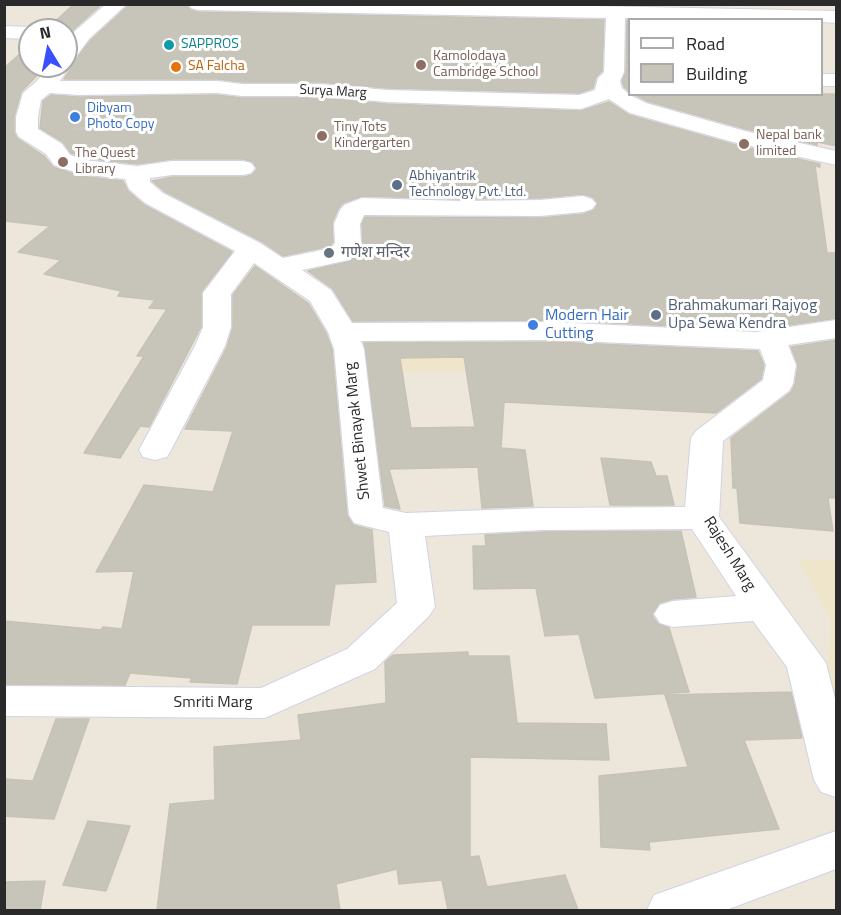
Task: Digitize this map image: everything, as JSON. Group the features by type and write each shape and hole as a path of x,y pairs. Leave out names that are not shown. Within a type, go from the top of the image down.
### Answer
{"street":[{"path":"78,32 118,4"},
{"path":"198,4 549,8 615,12 814,10 837,17"},
{"path":"615,12 617,74 612,90 622,100 638,108 741,137 837,158"},
{"name":"Surya Marg","path":"45,86 79,89 218,87 242,90 320,90 387,96 581,102 604,94 617,74"},
{"path":"51,78 31,98 27,117 16,132 54,149 62,160 81,167 137,173 172,168 243,168"},
{"path":"137,173 138,184 154,198 251,249 321,296 343,332 553,331 756,341 837,329"},
{"path":"280,267 340,254 348,243 347,224 353,210 362,206 461,209 540,208 583,204"},
{"path":"155,450 210,346 217,327 217,293 251,249"},
{"name":"Shwet Binayak Marg","path":"343,332 352,364 366,515 406,525 542,519 702,518"},
{"name":"Rajesh Marg","path":"771,338 781,365 778,384 707,438 702,518 763,607 806,663 837,780"},
{"name":"Smriti Marg","path":"4,701 266,703 361,659 416,607 406,525"},
{"path":"673,614 763,607"},
{"path":"671,910 837,850"}],"path":[{"path":"16,132 157,127"}],"shaded area":[{"path":"487,332 488,354 479,371 383,373 357,367 354,335"},
{"path":"798,560 836,561 836,719 827,677 831,620"}],"building":[{"path":"74,4 102,4 78,25 78,18 59,18"},
{"path":"129,5 187,6 190,10 198,12 604,20 602,71 596,77 593,88 579,93 387,88 320,82 242,82 217,79 64,79 78,78 78,56 91,40"},
{"path":"628,20 628,90 622,81 626,72"},
{"path":"18,56 18,78 34,78 21,92 14,117 14,132 17,138 44,156 53,167 80,176 123,181 128,191 144,205 232,252 201,292 201,327 149,427 140,426 120,458 84,453 144,356 137,356 167,309 149,308 155,300 118,296 121,291 44,274 61,260 18,252 50,226 4,221 4,68"},
{"path":"823,94 837,94 837,146 817,142 817,145 746,129 647,101 638,96 823,96"},
{"path":"51,95 79,97 217,95 242,98 320,98 387,104 581,111 609,102 629,115 732,144 820,164 820,167 815,166 827,253 837,253 837,318 756,330 553,320 353,321 333,289 308,271 351,261 363,244 362,224 365,217 540,218 584,214 594,210 598,203 593,197 583,194 540,198 461,199 362,196 343,203 338,209 332,223 333,242 330,246 283,256 261,241 164,191 152,181 172,177 244,177 252,175 257,169 253,162 243,159 172,159 137,164 85,158 71,153 63,142 40,128 43,101"},
{"path":"255,266 308,303 326,333 332,349 347,515 353,525 372,530 376,582 335,584 329,625 252,625 237,684 190,682 192,678 130,673 125,685 4,684 4,621 101,630 103,627 122,629 134,571 96,572 144,485 213,492 233,431 185,429 227,347 233,327 233,295"},
{"path":"837,340 837,498 828,498 833,531 740,523 737,488 733,488 731,438 791,392 795,384 798,365 791,347"},
{"path":"553,342 758,351 764,365 761,379 716,413 504,402 501,448 525,450 533,506 482,508 478,467 389,469 400,509 385,506 364,343","holes":["464,357 475,427 411,428 400,358"]},
{"path":"601,458 651,462 656,476 667,476 674,505 610,505"},
{"path":"681,531 696,597 659,603 652,615 658,624 669,628 689,692 595,698 579,634 545,636 536,588 474,589 473,546 486,546 485,535 542,532"},
{"path":"468,652 468,656 509,656 517,723 606,724 609,760 470,757 470,857 479,856 487,887 565,875 578,910 448,910 442,880 399,884 397,869 336,884 340,910 157,910 170,804 215,800 214,747 301,740 298,715 386,703 385,662 393,655"},
{"path":"791,692 802,738 744,740 779,829 649,842 650,850 601,847 599,776 688,767 665,695"},
{"path":"56,719 89,719 54,819 4,816 4,779 33,781"},
{"path":"88,821 130,826 106,891 63,885"},
{"path":"45,881 40,910 4,910 4,882"}],"place":[{"name":"SAPPROS","path":"169,45"},
{"name":"Kamolodaya Cambridge School","path":"421,65"},
{"name":"SA Falcha","path":"176,67"},
{"name":"Dibyam Photo Copy","path":"75,117"},
{"name":"Tiny Tots Kindergarten","path":"322,136"},
{"name":"Nepal bank limited","path":"744,144"},
{"name":"The Quest Library","path":"63,162"},
{"name":"Abhiyantrik Technology Pvt. Ltd.","path":"397,185"},
{"name":"गणेश मन्दिर","path":"329,253"},
{"name":"Brahmakumari Rajyog Upa Sewa Kendra","path":"656,315"},
{"name":"Modern Hair Cutting","path":"533,325"}]}
